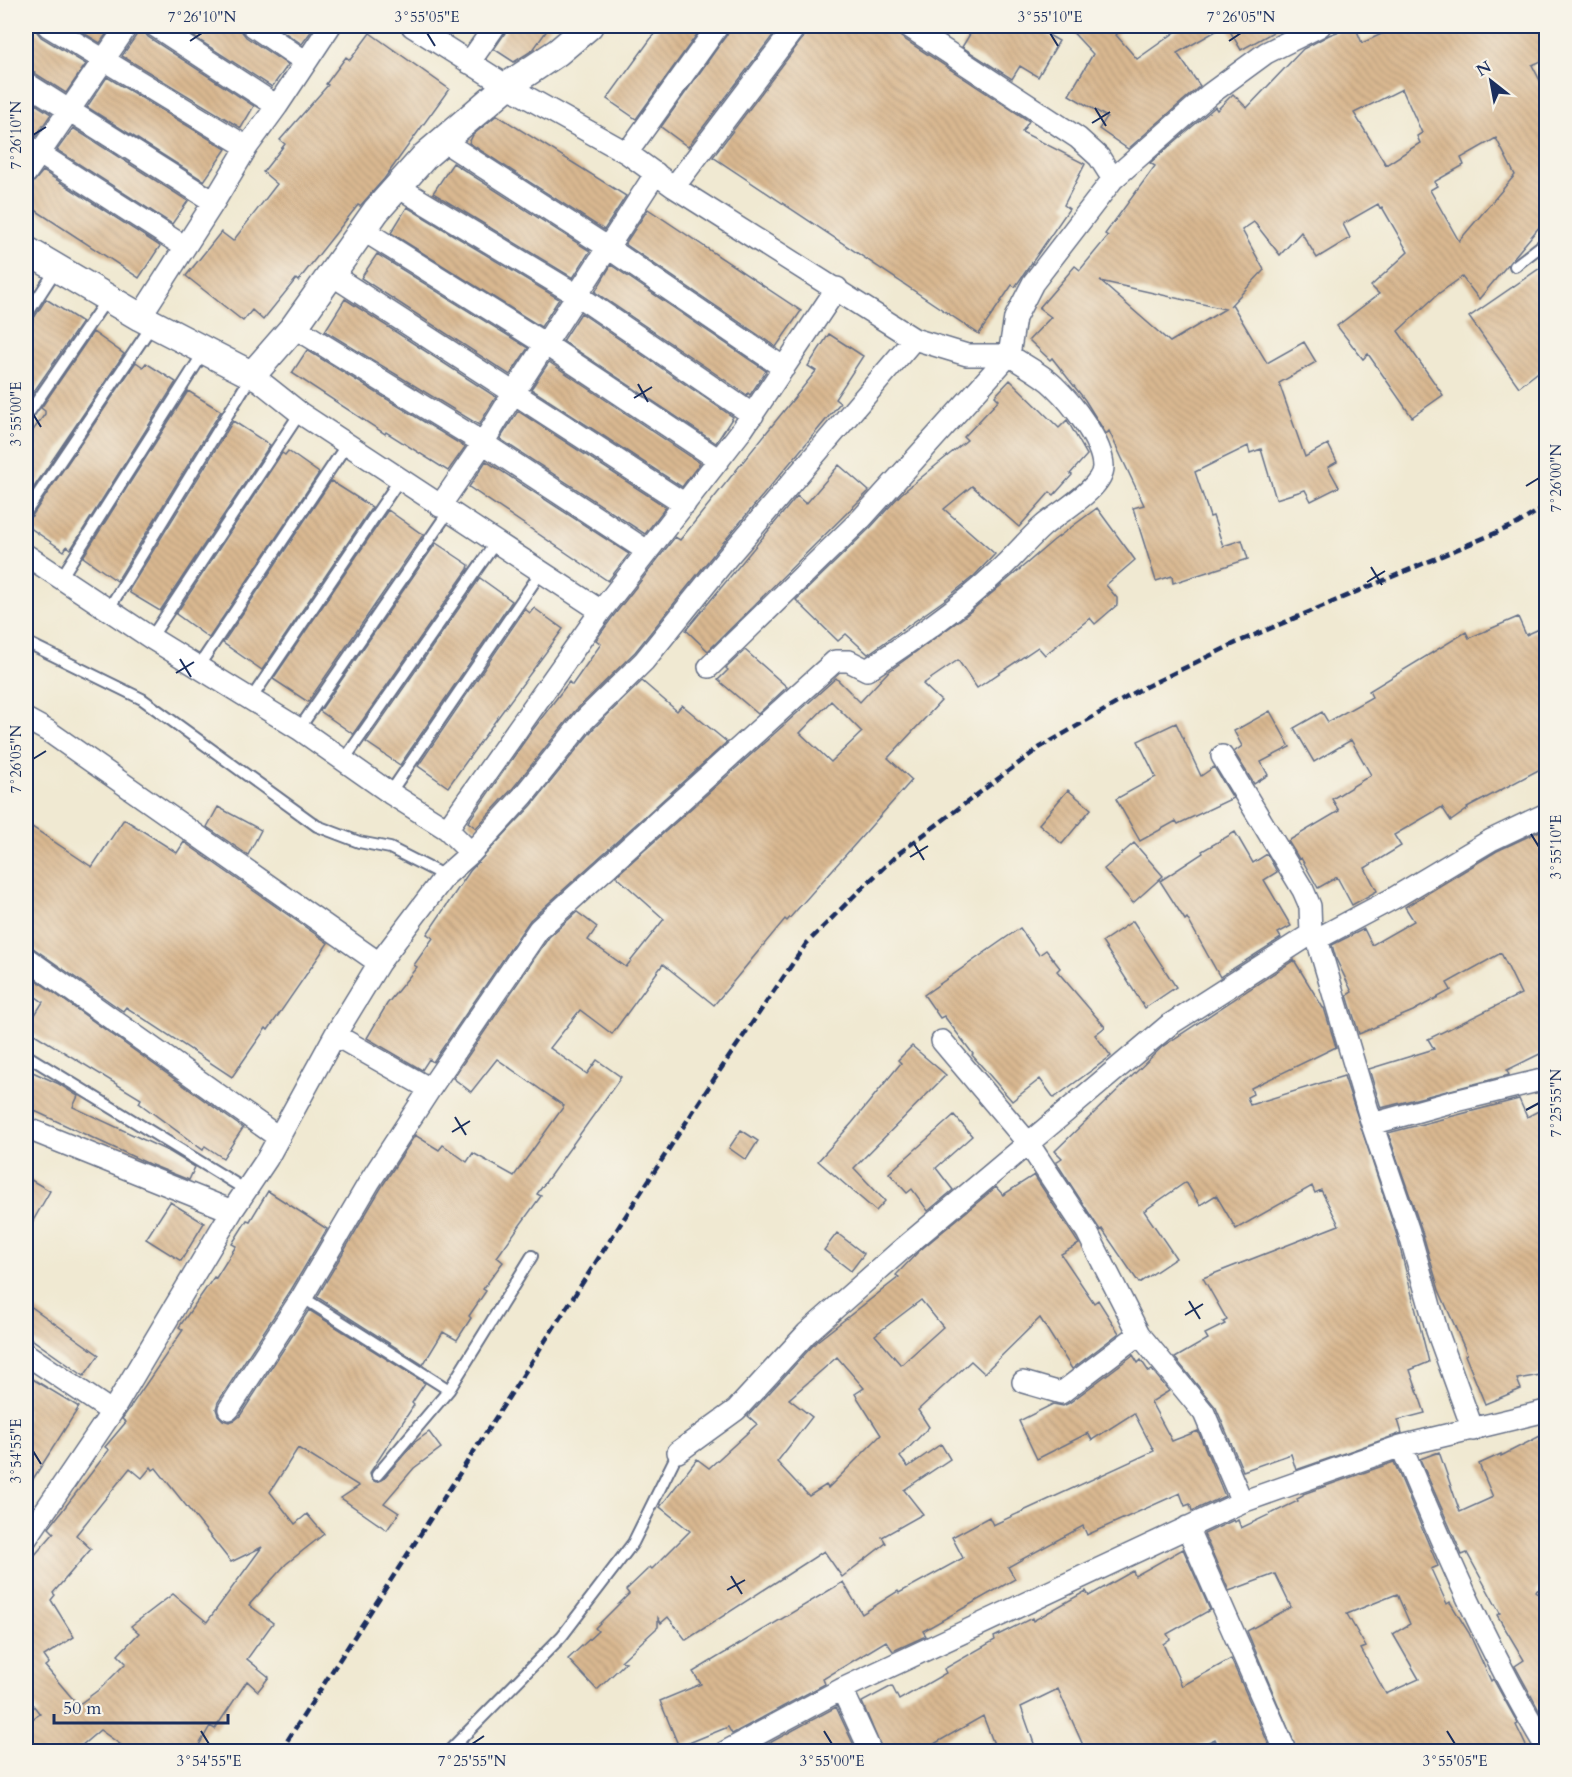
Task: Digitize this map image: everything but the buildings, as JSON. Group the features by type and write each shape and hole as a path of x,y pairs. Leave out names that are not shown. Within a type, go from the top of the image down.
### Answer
{"street":[{"path":"48,26 247,147"},
{"path":"26,173 33,150 69,110 127,26"},
{"path":"155,26 278,106"},
{"path":"253,26 306,62"},
{"path":"147,320 185,247 247,147 278,106 330,26"},
{"path":"469,63 495,26"},
{"path":"252,375 294,327 376,211 425,156 507,86 558,51 589,26"},
{"path":"627,153 718,26"},
{"path":"674,187 796,26"},
{"path":"908,26 1078,138 1099,157 1113,179"},
{"path":"709,667 862,518 1009,355 1015,318 1033,283 1113,179 1210,94 1266,54 1320,26"},
{"path":"229,1409 302,1297 370,1181 539,929 835,661 849,661 867,670 935,625 998,572 1043,526 1087,492 1098,480 1103,468 1099,447 1089,428 1054,385 1009,355 967,355 914,339 837,288 674,187 627,153 469,63 425,28"},
{"path":"26,83 214,202"},
{"path":"443,141 608,247 784,368"},
{"path":"33,150 185,247"},
{"path":"445,508 513,394 656,173"},
{"path":"398,187 577,295 753,415"},
{"path":"363,230 545,344 719,460"},
{"path":"26,250 147,320 252,375 300,413 601,611"},
{"path":"332,275 685,504"},
{"path":"447,829 601,611 753,415 837,288"},
{"path":"294,327 483,443 648,551"},
{"path":"26,1539 112,1412 232,1210 267,1159 335,1035 379,963 446,876 471,853 523,796 584,720 644,661 727,558 914,339"},
{"path":"26,555 108,610 299,729 390,793 447,829 471,853"},
{"path":"26,719 48,731 379,963"},
{"path":"1222,756 1303,890 1310,906 1314,936 1372,1124 1409,1232 1437,1331 1473,1430"},
{"path":"678,1452 736,1410 807,1333 1028,1143 1170,1025 1314,936 1394,898 1491,840 1546,814"},
{"path":"26,958 278,1137"},
{"path":"335,1035 430,1089"},
{"path":"942,1041 1028,1143 1087,1232 1139,1334 1204,1413 1242,1502"},
{"path":"1372,1124 1546,1079"},
{"path":"26,1128 232,1210"},
{"path":"1023,1382 1061,1394 1139,1334"},
{"path":"26,1354 112,1412"},
{"path":"725,1752 842,1689 1242,1502 1401,1446 1546,1411"},
{"path":"1401,1446 1438,1535 1539,1718 1546,1747"},
{"path":"1187,1527 1286,1752"},
{"path":"842,1689 871,1752"}],"lane":[{"path":"1515,266 1546,242"},
{"path":"26,316 57,268"},
{"path":"26,417 108,297"},
{"path":"26,512 147,320"},
{"path":"61,578 204,351"},
{"path":"108,610 252,375"},
{"path":"152,638 300,413"},
{"path":"198,667 347,444"},
{"path":"251,699 400,479"},
{"path":"299,729 445,508"},
{"path":"344,760 496,542"},
{"path":"390,793 541,572"},
{"path":"26,642 142,699 317,826 358,842 390,848 446,876"},
{"path":"26,1054 246,1190"},
{"path":"377,1475 448,1389 532,1256"},
{"path":"302,1297 448,1389"},
{"path":"448,1752 562,1636 633,1543 678,1452"}],"railway":[{"path":"280,1752 714,1079 806,944 856,894 898,854 1039,748 1141,689 1238,642 1517,524 1546,506"}]}
